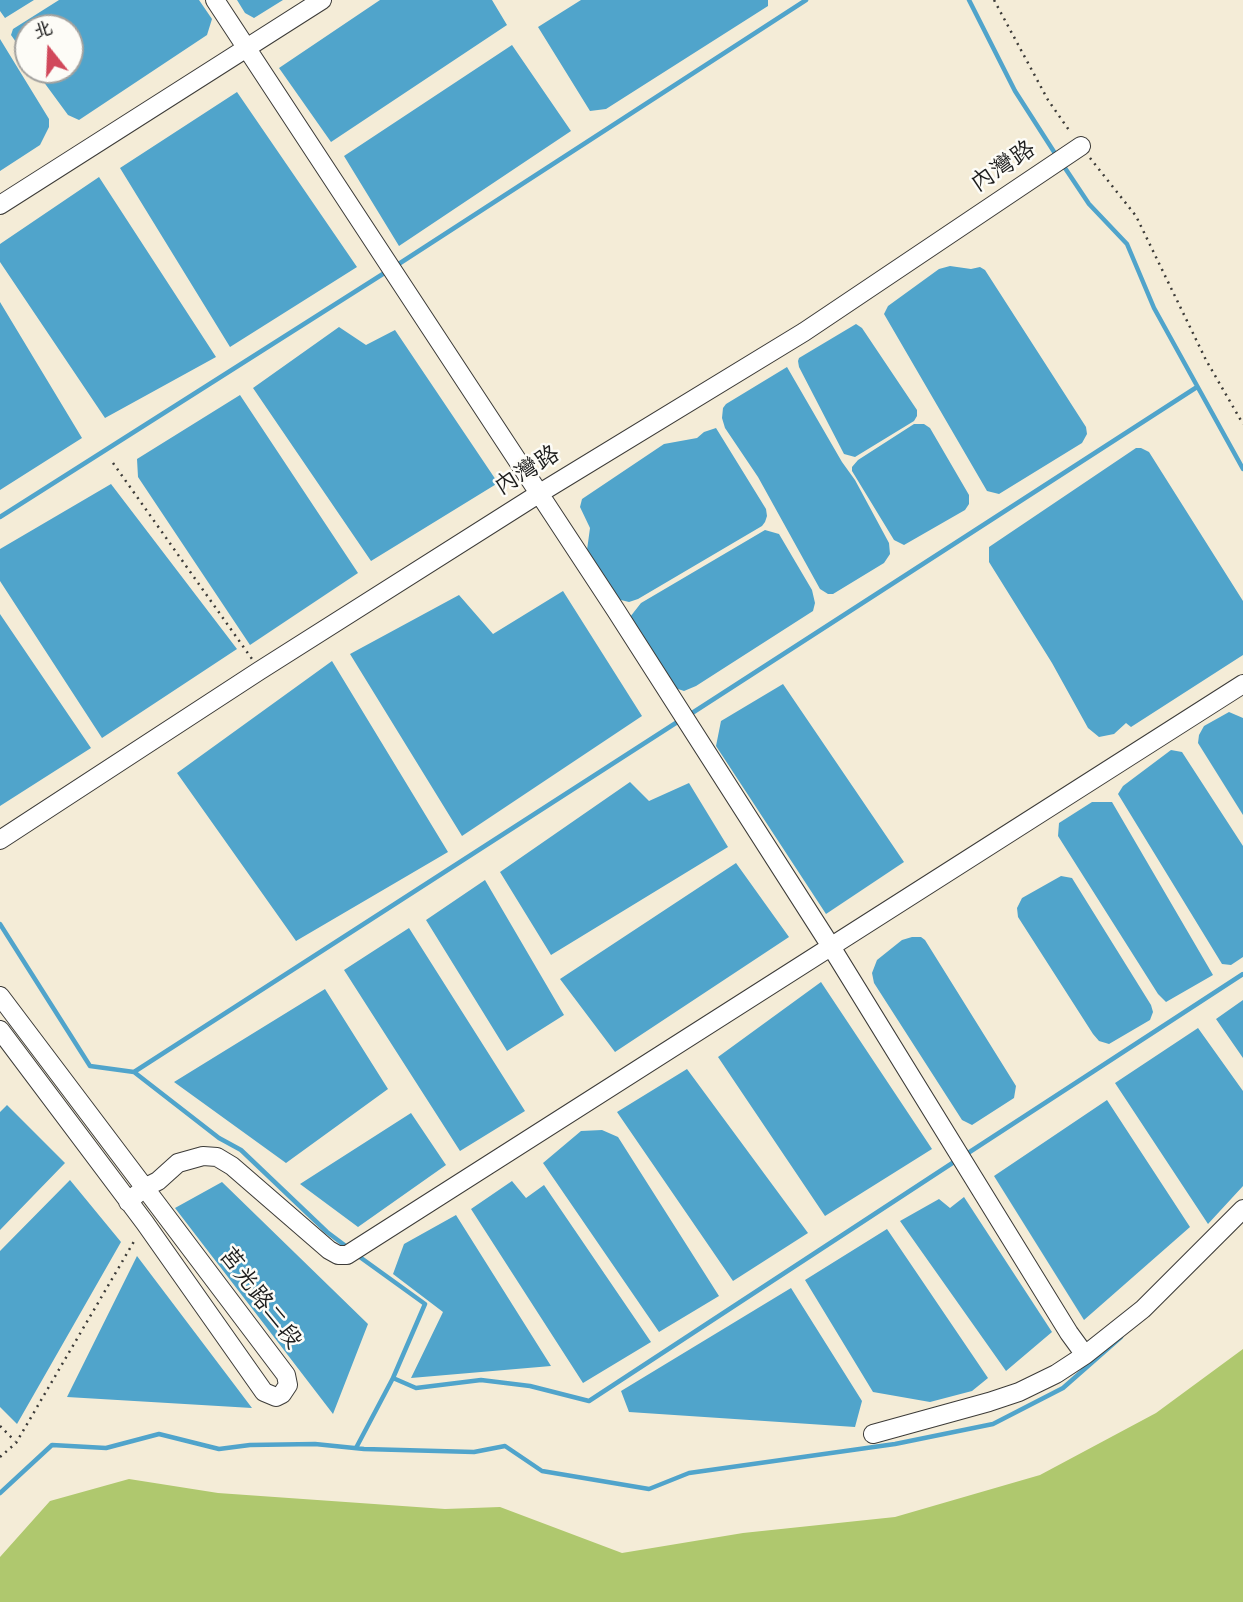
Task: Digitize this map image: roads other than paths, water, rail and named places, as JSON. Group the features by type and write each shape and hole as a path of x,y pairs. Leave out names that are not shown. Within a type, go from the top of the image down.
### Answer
{"street":[{"path":"215,0 540,493 830,945 1085,1355"},
{"path":"0,205 322,0"},
{"name":"內灣路","path":"0,841 259,671 540,493 804,332 1081,146"},
{"path":"128,1202 178,1163 203,1156 217,1157 329,1250 338,1255 347,1255 1243,684"},
{"name":"莒光路二段","path":"0,996 286,1375 288,1385 282,1394 275,1396 264,1392 145,1223 0,1030"},
{"path":"873,1434 1019,1392 1056,1374 1085,1355 1143,1309 1243,1209"}],"water":[{"path":"0,0 34,0 5,18 0,11"},
{"path":"59,0 199,0 212,19 207,35 79,120 68,115 45,84 84,84 84,14 37,14"},
{"path":"237,0 283,0 254,18 245,13"},
{"path":"380,0 492,0 507,25 331,142 279,68"},
{"path":"581,0 768,0 768,6 606,109 590,111 538,27"},
{"path":"0,39 14,62 14,84 28,84 49,119 49,127 40,145 0,171"},
{"path":"512,45 571,131 399,246 344,156"},
{"path":"237,92 357,267 230,347 120,168"},
{"path":"99,177 216,357 105,418 0,262 0,244"},
{"path":"950,266 971,269 980,267 985,270 1086,427 1087,434 1082,443 999,494 987,491 884,314 888,306 939,269"},
{"path":"0,302 82,438 0,490"},
{"path":"856,324 862,328 917,410 917,416 914,421 855,457 844,454 798,361"},
{"path":"339,327 366,345 395,330 498,483 371,561 253,388"},
{"path":"787,367 855,480 889,543 890,554 884,563 833,594 820,589 758,477 725,428 722,418 726,404"},
{"path":"240,395 358,573 250,645 138,477 137,459"},
{"path":"914,424 924,424 930,428 969,495 969,504 965,510 904,545 894,540 852,467 858,460"},
{"path":"716,428 766,509 765,522 638,599 629,602 617,599 587,550 590,528 580,507 582,499 664,444 697,438"},
{"path":"1136,448 1149,452 1243,601 1243,655 1131,727 1126,723 1114,734 1099,737 1088,728 1052,663 989,562 989,547"},
{"path":"111,484 237,649 102,738 0,581 0,549"},
{"path":"765,530 779,534 812,590 815,603 813,611 696,686 684,691 675,688 630,617 641,603"},
{"path":"563,591 642,716 462,836 350,654 459,595 493,634"},
{"path":"0,614 91,748 0,806"},
{"path":"332,661 448,852 296,941 177,773"},
{"path":"783,684 904,862 826,914 716,746 721,721"},
{"path":"1229,712 1243,718 1243,815 1198,743 1204,726"},
{"path":"1171,750 1182,752 1243,846 1243,957 1231,965 1222,964 1118,794 1123,786"},
{"path":"630,782 649,801 689,783 728,847 551,955 500,872"},
{"path":"1092,802 1112,802 1213,975 1166,1002 1158,994 1058,836 1059,823"},
{"path":"736,863 789,937 615,1052 560,979"},
{"path":"1061,876 1072,878 1153,1012 1150,1020 1109,1044 1099,1041 1093,1034 1018,917 1017,908 1022,898"},
{"path":"485,880 564,1015 507,1051 426,920"},
{"path":"409,928 525,1111 460,1151 344,970"},
{"path":"912,937 925,940 1016,1086 1014,1098 972,1125 962,1120 874,983 872,973 877,960 902,940"},
{"path":"821,982 932,1149 825,1216 718,1057"},
{"path":"325,989 388,1089 286,1163 174,1082"},
{"path":"1243,1000 1243,1058 1216,1019"},
{"path":"1198,1028 1243,1091 1243,1186 1208,1224 1115,1083"},
{"path":"687,1069 808,1233 733,1281 617,1112"},
{"path":"1107,1100 1190,1227 1084,1320 994,1176"},
{"path":"7,1105 65,1163 0,1230 0,1112"},
{"path":"411,1113 446,1165 358,1227 300,1184"},
{"path":"602,1130 618,1137 719,1296 659,1332 543,1163 581,1131"},
{"path":"70,1180 121,1242 17,1424 0,1407 0,1251"},
{"path":"512,1181 526,1198 544,1185 651,1342 583,1383 471,1209"},
{"path":"222,1182 368,1324 333,1414 175,1208"},
{"path":"964,1197 1052,1332 1006,1371 900,1221 939,1199 950,1208"},
{"path":"456,1215 551,1366 411,1378 443,1312 393,1274 404,1244"},
{"path":"887,1229 988,1378 972,1391 930,1402 873,1392 805,1280"},
{"path":"137,1256 252,1408 67,1397"},
{"path":"791,1288 862,1401 855,1427 629,1412 621,1391"}],"waterway":[{"path":"394,267 806,0"},
{"path":"969,0 1015,91 1058,158"},
{"path":"1063,165 1089,204 1127,244 1154,308 1243,469"},
{"path":"0,517 386,272"},
{"path":"689,715 1197,387"},
{"path":"134,1072 682,719"},
{"path":"0,924 90,1066 134,1072 219,1138 241,1150 327,1232 347,1247"},
{"path":"965,1155 1243,974"},
{"path":"393,1378 416,1388 481,1380 530,1386 589,1401 957,1160"},
{"path":"356,1448 393,1378 425,1304 357,1255"},
{"path":"0,1493 52,1445 106,1448 159,1434 219,1449 250,1445 315,1444 364,1449 474,1452 505,1446 542,1471 649,1489 689,1473 895,1444 993,1424 1063,1388 1121,1337"}]}
